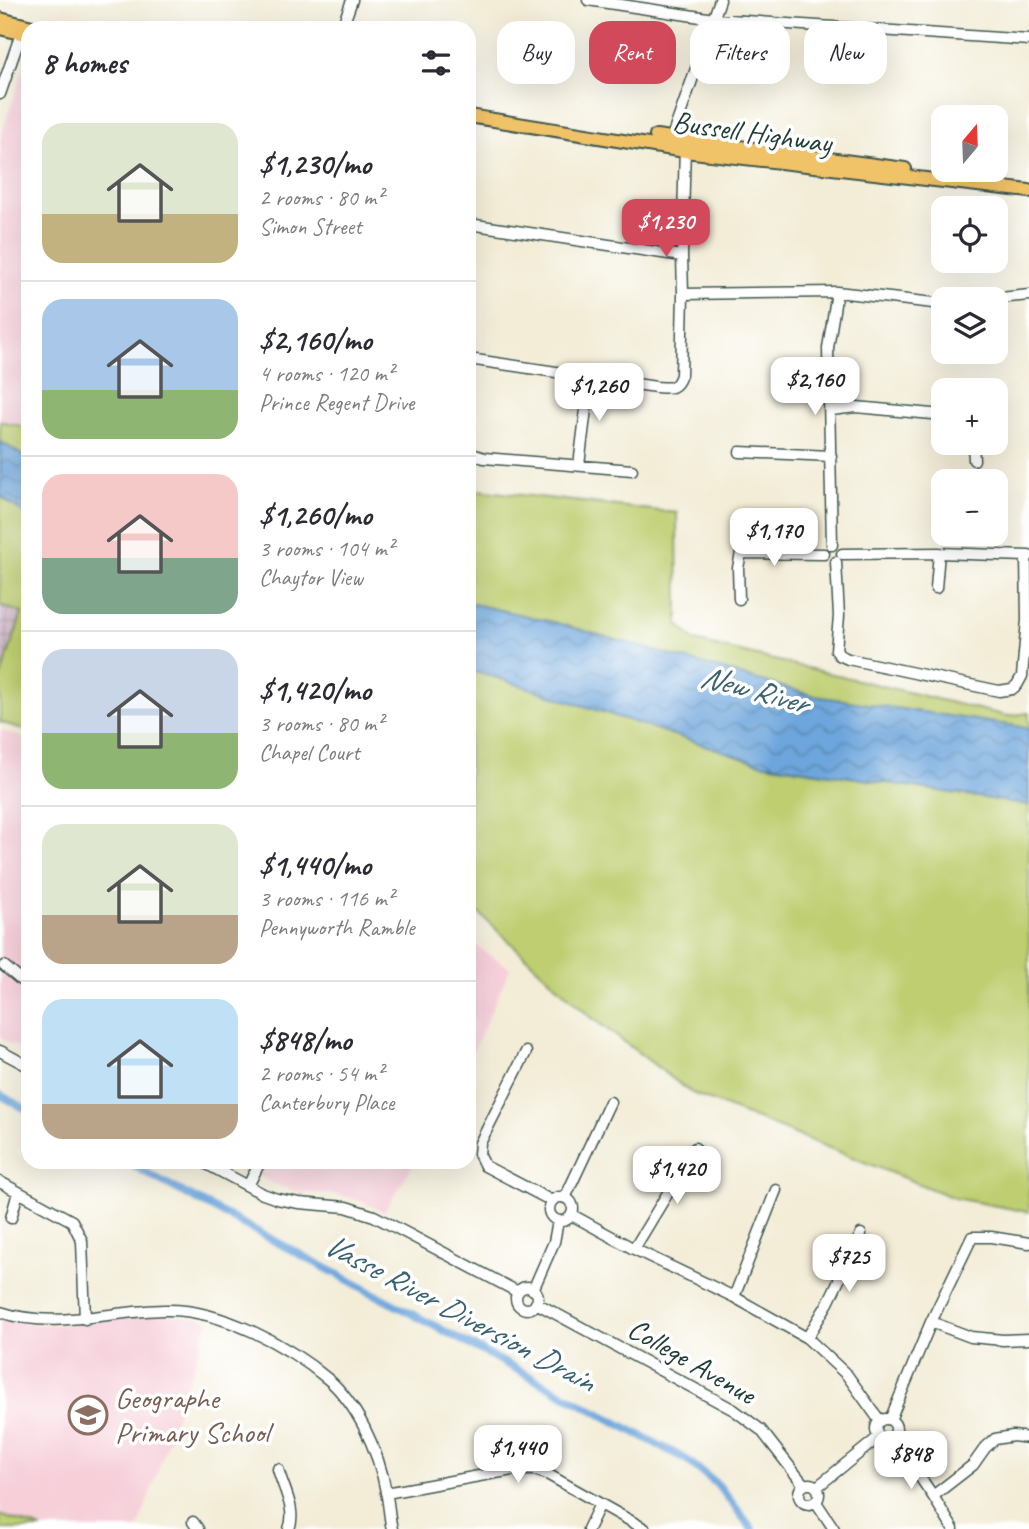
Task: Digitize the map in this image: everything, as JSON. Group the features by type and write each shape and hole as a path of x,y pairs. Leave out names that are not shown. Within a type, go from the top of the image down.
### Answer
{"main road":[{"path":"2,24 21,29"},
{"name":"Bussell Highway","path":"476,108 685,146 1029,191"},
{"name":"Bussell Highway","path":"476,117 670,143"},
{"name":"Bussell Highway","path":"685,146 1029,183"}],"street":[{"path":"344,21 352,0"},
{"path":"588,0 714,19 1029,40"},
{"path":"670,143 720,0"},
{"path":"0,94 21,44"},
{"path":"476,360 670,388 678,383 681,375 685,146"},
{"path":"476,224 682,256"},
{"path":"683,294 837,292 931,303"},
{"path":"832,545 828,348 837,292"},
{"path":"1008,297 1029,295"},
{"path":"579,465 590,377"},
{"path":"831,410 856,407 931,414"},
{"path":"740,453 831,456"},
{"path":"476,455 632,470"},
{"path":"974,455 974,460"},
{"path":"824,554 829,562 839,558 939,554 1027,556 1027,620 1022,676 1017,685 1012,689 999,691 839,656 836,650 839,617 839,558 838,546 832,545 824,554"},
{"path":"739,599 738,568 741,553 824,554"},
{"path":"936,588 939,554"},
{"path":"2,964 21,980"},
{"path":"0,1051 21,1062"},
{"path":"526,1052 480,1143 480,1154 485,1166 552,1201"},
{"path":"565,1198 610,1102"},
{"path":"634,1249 695,1148"},
{"path":"216,1169 277,1199 346,1207 374,1216 518,1292"},
{"path":"248,1186 256,1169"},
{"path":"0,1182 72,1221 82,1241 85,1319"},
{"path":"734,1297 776,1190"},
{"path":"11,1217 18,1192"},
{"path":"558,1197 565,1198 573,1206 572,1215 564,1221 552,1218 549,1206 552,1201 558,1197"},
{"path":"572,1215 634,1249 734,1297 807,1338 847,1375 885,1420 897,1428 893,1437 886,1440 879,1437 876,1428 885,1420 972,1237 1029,1242"},
{"path":"533,1290 554,1242 558,1221"},
{"path":"807,1338 828,1303 861,1234"},
{"path":"524,1288 533,1290 537,1303 529,1309 522,1308 516,1301 518,1292 524,1288"},
{"name":"College Avenue","path":"537,1303 734,1410 761,1430 804,1485"},
{"path":"0,1312 38,1320 85,1319 145,1311 189,1311 243,1328 275,1344 331,1381 363,1424 374,1448 392,1529"},
{"path":"931,1322 971,1337 1029,1339"},
{"path":"933,1496 973,1465 995,1439 1013,1436 1029,1438"},
{"path":"817,1487 879,1437"},
{"path":"893,1437 953,1529"},
{"path":"278,1469 290,1503 292,1522 289,1529"},
{"path":"386,1493 512,1470 535,1470 547,1474 645,1529"},
{"path":"804,1485 817,1487 820,1494 816,1502 807,1504 801,1500 799,1491 804,1485"},
{"path":"816,1502 834,1529"},
{"path":"588,1529 600,1504"}],"shaded area":[{"path":"21,76 21,426 0,421 0,140"},
{"path":"0,605 21,613 21,616 0,679"},
{"path":"0,730 21,737 21,1049 0,1038"},
{"path":"476,946 510,968 476,1044"},
{"path":"246,1169 411,1169 384,1212 361,1201 334,1194 297,1192"},
{"name":"Geographe Primary School","path":"151,1314 177,1315 209,1321 138,1529 42,1529 0,1515 0,1319 66,1325"}],"green space":[{"path":"0,421 21,426 21,454 0,441"},
{"path":"476,490 677,513 678,624 695,641 1007,716 1029,713 1029,728 815,696 553,622 476,605"},
{"path":"0,496 21,511 21,613 0,605"},
{"path":"21,616 21,729 0,722 0,679"},
{"path":"476,672 760,763 1029,805 1029,1212 954,1198 692,1093 587,1014 476,911"},
{"path":"0,1515 42,1529 0,1529"}],"water":[{"path":"0,441 21,454 21,511 0,496"},
{"name":"New River","path":"476,605 553,622 815,696 1029,728 1029,805 760,763 476,672"}],"waterway":[{"name":"Vasse River Diversion Drain","path":"0,1095 21,1106"},
{"name":"Vasse River Diversion Drain","path":"139,1169 687,1460 719,1486 752,1529"}],"place":[{"name":"Geographe Primary School","path":"88,1415"}]}
